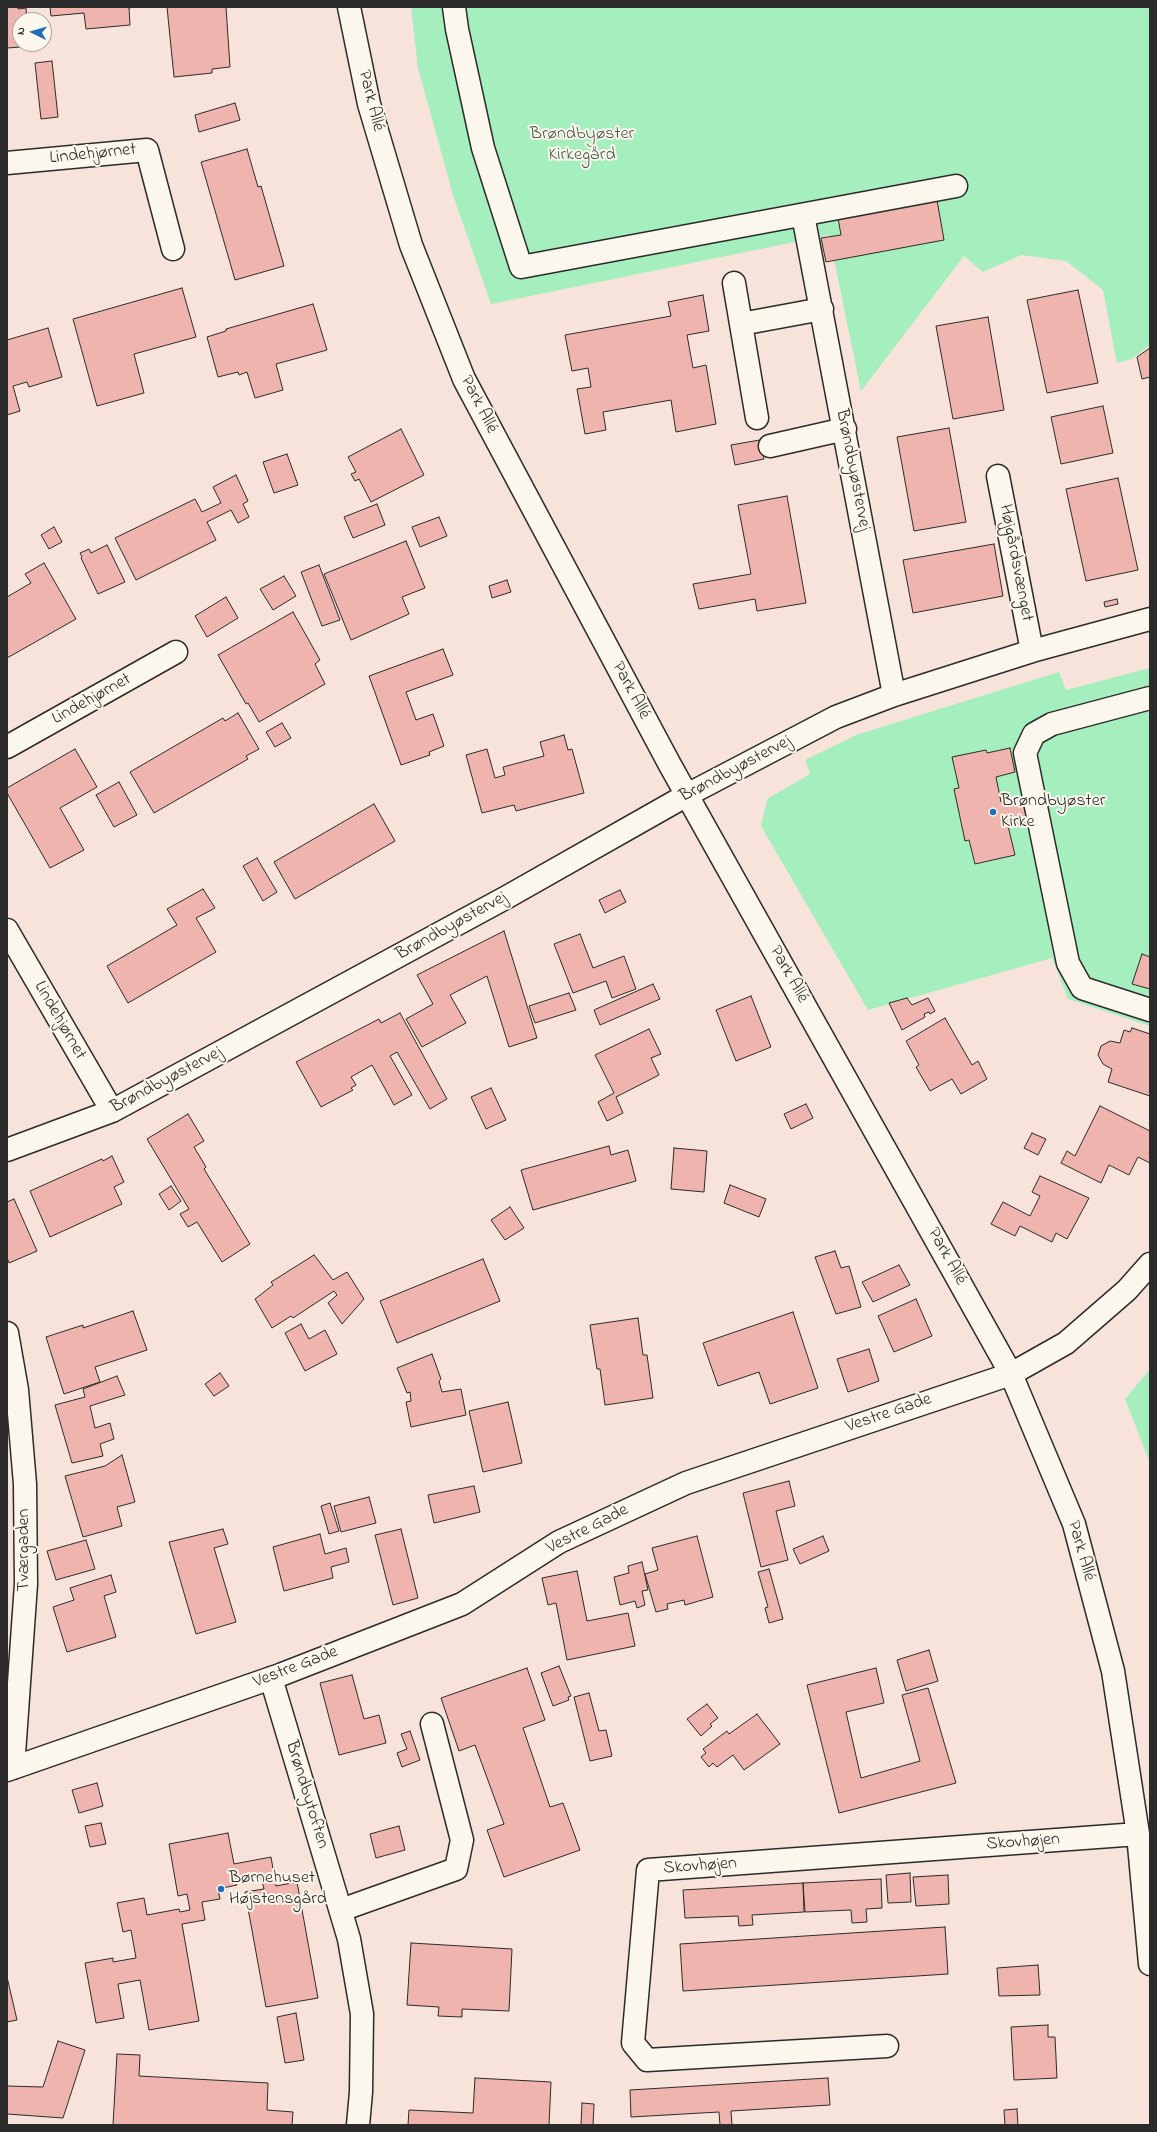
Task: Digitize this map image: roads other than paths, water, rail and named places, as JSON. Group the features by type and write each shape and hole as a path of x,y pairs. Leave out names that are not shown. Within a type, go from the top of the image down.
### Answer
{"street":[{"name":"Park Allé","path":"349,7 369,104 411,246 464,379 687,795 1011,1374 1074,1524 1113,1671 1138,1834 1150,1964"},
{"path":"454,7 457,29 483,148 521,267 956,186"},
{"name":"Lindehjørnet","path":"7,163 147,150 173,249"},
{"name":"Brøndbyøstervej","path":"803,215 810,244 894,695"},
{"path":"734,283 757,418"},
{"path":"742,324 822,309"},
{"path":"770,446 845,430"},
{"name":"Højgårdsvænget","path":"998,476 1032,651"},
{"name":"Brøndbyøstervej","path":"7,1150 112,1111 507,897 687,795 836,718 894,695 1032,651 1150,619"},
{"name":"Lindehjørnet","path":"7,747 176,652"},
{"path":"1150,698 1052,724 1034,734 1025,753 1068,963 1082,988 1150,1010"},
{"name":"Lindehjørnet","path":"7,930 112,1111"},
{"name":"Vestre Gade","path":"10,1769 271,1678 462,1604 559,1542 686,1483 1011,1374 1066,1343 1127,1290 1150,1264"},
{"name":"Tværgaden","path":"7,1333 17,1390 25,1484 26,1584 10,1769"},
{"name":"Brøndbytoften","path":"271,1678 349,1939 362,2014 361,2092 358,2125"},
{"path":"341,1910 456,1869 462,1840 432,1724"},
{"name":"Skovhøjen","path":"887,2046 647,2060 633,2043 648,1870 1138,1834"}],"place":[{"name":"Brøndbyøster Kirke","path":"993,812"},
{"name":"Børnehuset Højstensgård","path":"221,1889"}],"park label":[{"name":"Brøndbyøster Kirkegård","path":"582,145"}]}
